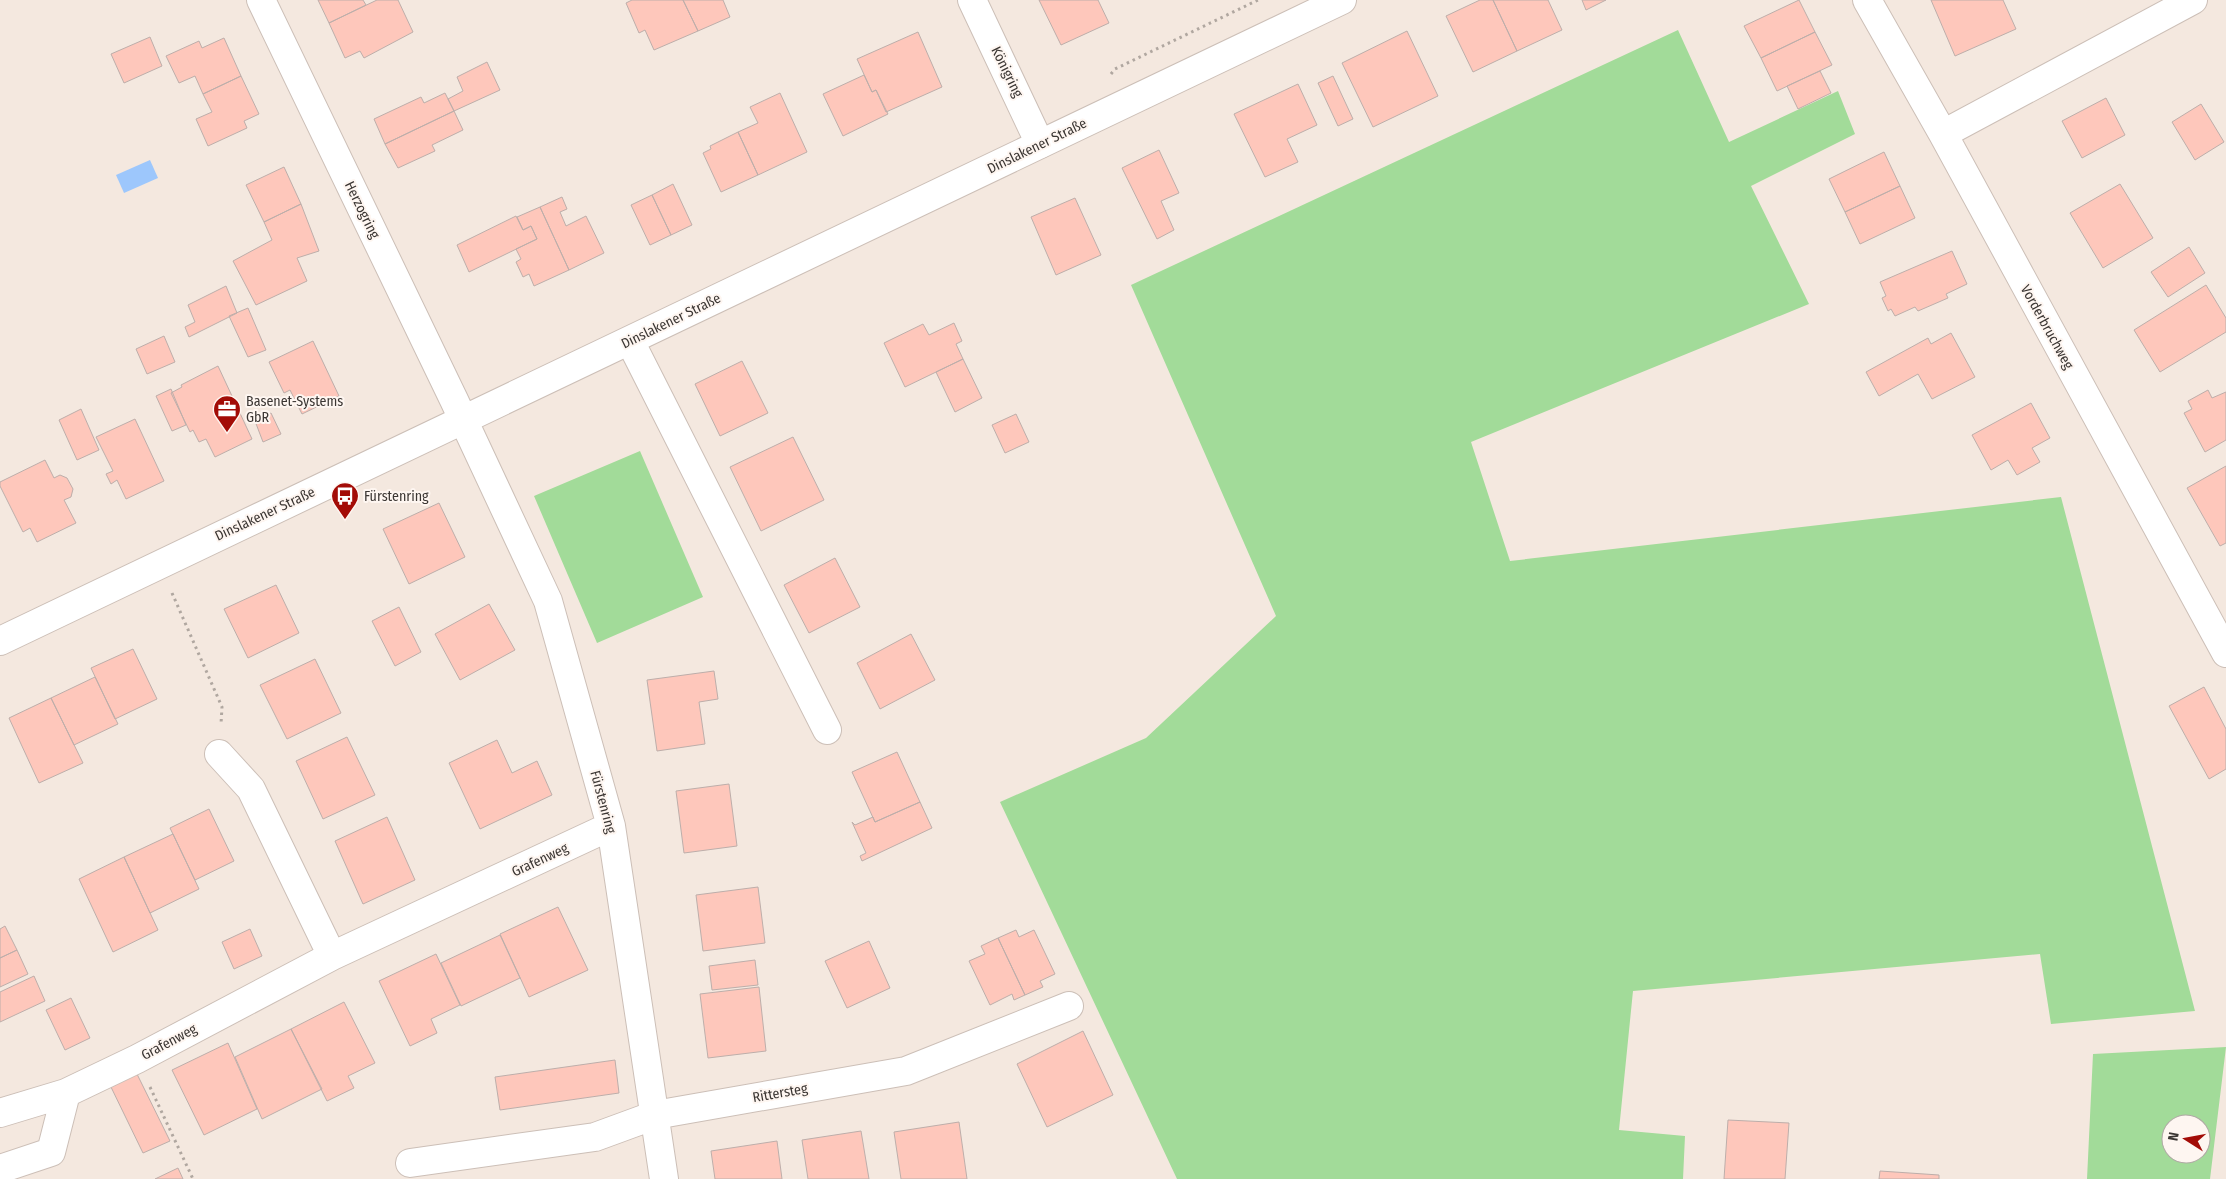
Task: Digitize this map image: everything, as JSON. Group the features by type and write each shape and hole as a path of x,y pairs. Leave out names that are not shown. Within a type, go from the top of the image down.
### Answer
{"street":[{"name":"Herzogring","path":"262,0 454,400 462,421"},
{"name":"Königring","path":"972,0 1040,144"},
{"name":"Dinslakener Straße","path":"0,641 1342,0"},
{"name":"Vorderbruchweg","path":"1867,0 1943,134 2226,654"},
{"path":"1943,134 2193,0"},
{"path":"630,341 827,730"},
{"name":"Fürstenring","path":"462,421 548,602 611,826 664,1179"},
{"path":"219,754 251,789 332,956"},
{"name":"Grafenweg","path":"0,1113 66,1093 137,1059 332,956 611,826"},
{"name":"Rittersteg","path":"655,1115 906,1071 1068,1006"},
{"path":"0,1170 51,1152 66,1093"},
{"path":"410,1163 595,1136 655,1115"}],"path":[{"path":"159,565 222,707 219,754"},
{"path":"137,1059 193,1179"}],"green space":[{"path":"1678,30 1729,142 1838,91 1855,134 1751,186 1809,304 1471,442 1510,561 2061,497 2195,1011 2051,1024 2040,954 1633,991 1619,1130 1685,1136 1683,1179 1177,1179 1000,802 1146,738 1276,616 1131,285"},
{"path":"640,451 703,597 597,643 534,496"},
{"path":"2226,1047 2210,1179 2087,1179 2093,1054"}],"water":[{"path":"150,160 158,178 124,193 116,175"}],"building":[{"path":"318,0 363,0 366,5 329,23"},
{"path":"377,0 398,0 413,32 364,58 360,51 345,58 329,23"},
{"path":"632,0 683,0 698,31 654,50 645,30 639,33 626,3"},
{"path":"683,0 723,0 730,17 698,31"},
{"path":"1039,0 1098,0 1109,23 1061,45"},
{"path":"1480,0 1493,0 1517,51 1473,72 1446,16"},
{"path":"1493,0 1548,0 1562,30 1517,51"},
{"path":"1582,0 1606,0 1586,10"},
{"path":"1799,0 1815,32 1761,58 1744,26"},
{"path":"1931,0 2003,0 2016,29 1955,56"},
{"path":"1407,31 1438,96 1373,127 1342,63"},
{"path":"918,32 942,87 886,112 876,90 872,92 857,59"},
{"path":"1815,32 1832,65 1777,91 1761,58"},
{"path":"150,37 162,66 124,83 111,54"},
{"path":"224,38 241,76 203,94 195,76 179,83 166,56 199,41 202,48"},
{"path":"487,62 500,90 454,111 448,99 463,91 457,77"},
{"path":"1820,71 1831,93 1798,109 1787,86"},
{"path":"864,75 872,92 876,90 888,114 843,136 823,94"},
{"path":"241,76 259,114 244,121 247,128 208,146 196,119 212,112 203,94"},
{"path":"1333,76 1353,119 1338,126 1318,83"},
{"path":"1298,84 1317,125 1287,139 1298,162 1265,177 1234,114"},
{"path":"445,93 454,111 385,144 374,119 421,97 424,103"},
{"path":"780,93 807,152 758,175 738,132 758,123 750,107"},
{"path":"2106,98 2125,135 2082,158 2062,121"},
{"path":"2201,104 2224,142 2195,160 2172,122"},
{"path":"454,111 463,130 432,145 435,151 398,168 385,144"},
{"path":"738,132 758,175 721,192 703,153 711,149 710,146"},
{"path":"1159,150 1179,193 1161,201 1174,230 1157,239 1122,168"},
{"path":"1884,152 1900,186 1845,212 1829,179"},
{"path":"284,167 301,204 264,222 246,185"},
{"path":"673,184 692,225 671,235 652,195"},
{"path":"2120,184 2153,238 2103,268 2070,213"},
{"path":"1900,186 1915,218 1860,244 1845,212"},
{"path":"652,195 671,235 650,245 631,205"},
{"path":"562,197 567,209 560,212 566,226 586,216 604,253 569,270 540,207"},
{"path":"1075,198 1101,255 1056,275 1031,217"},
{"path":"301,204 319,251 297,258 307,281 256,305 233,261 272,240 264,222"},
{"path":"540,207 569,270 534,286 529,274 523,277 516,262 521,259 516,249 537,239 531,226 523,230 517,217"},
{"path":"516,216 523,230 531,226 537,239 469,272 457,245"},
{"path":"2189,247 2205,273 2168,297 2151,272"},
{"path":"1952,251 1967,284 1946,294 1948,298 1918,311 1915,307 1895,316 1891,309 1888,311 1882,298 1886,296 1880,282"},
{"path":"2206,285 2226,318 2226,332 2160,372 2134,330"},
{"path":"226,286 237,313 189,337 185,327 195,322 188,305"},
{"path":"248,308 266,350 248,357 229,316"},
{"path":"954,323 962,341 956,344 963,359 905,387 884,343 923,324 929,335"},
{"path":"1951,333 1975,377 1932,399 1918,374 1879,396 1866,372 1928,338 1931,344"},
{"path":"164,336 175,362 147,374 136,349"},
{"path":"313,341 339,396 302,414 290,390 284,393 269,362"},
{"path":"963,359 982,398 955,412 936,372"},
{"path":"742,361 768,413 720,436 695,384"},
{"path":"218,366 252,439 215,457 206,439 199,442 193,430 190,432 171,393 182,387 181,385"},
{"path":"171,389 186,425 172,431 156,396"},
{"path":"2208,390 2212,398 2226,392 2226,440 2205,452 2184,413 2192,409 2188,401"},
{"path":"2031,403 2050,438 2032,448 2040,462 2017,475 2008,460 1991,470 1972,435"},
{"path":"81,409 99,450 77,460 59,420"},
{"path":"271,413 281,434 263,442 255,421"},
{"path":"1016,414 1029,442 1005,453 992,425"},
{"path":"135,419 164,481 126,499 117,480 111,484 106,474 113,471 96,437"},
{"path":"793,437 824,500 761,531 730,467"},
{"path":"45,460 54,478 60,475 67,478 73,489 71,497 64,500 76,523 37,542 30,528 23,532 0,486 0,482"},
{"path":"2226,466 2226,543 2220,546 2187,488"},
{"path":"439,503 465,557 409,584 383,529"},
{"path":"835,558 860,607 809,633 784,585"},
{"path":"276,585 299,633 248,658 224,609"},
{"path":"489,604 515,650 460,680 435,634"},
{"path":"399,607 421,652 395,666 372,621"},
{"path":"911,634 935,680 880,709 857,663"},
{"path":"133,649 157,699 115,719 91,668"},
{"path":"315,659 341,713 287,739 260,685"},
{"path":"714,671 718,699 699,702 705,744 657,751 647,680"},
{"path":"95,677 118,724 74,745 51,698"},
{"path":"2204,687 2226,729 2226,769 2209,779 2169,706"},
{"path":"51,698 83,763 39,783 9,718"},
{"path":"347,737 375,795 323,819 296,761"},
{"path":"497,740 512,773 537,761 552,795 480,829 449,763"},
{"path":"897,752 920,802 875,822 852,772"},
{"path":"729,784 737,846 684,853 676,791"},
{"path":"920,802 932,828 862,861 860,856 866,853 852,822 855,825 873,817 875,822"},
{"path":"209,809 234,861 195,880 170,828"},
{"path":"387,817 415,880 363,904 335,841"},
{"path":"173,834 199,889 150,913 124,857"},
{"path":"124,857 158,930 113,952 79,879"},
{"path":"758,887 765,943 703,951 696,895"},
{"path":"558,907 588,970 529,997 500,934"},
{"path":"5,926 17,950 0,958 0,929"},
{"path":"250,929 262,956 234,969 222,942"},
{"path":"1016,930 1019,937 1034,930 1055,974 1040,981 1043,987 1025,995 998,938"},
{"path":"500,935 520,978 461,1006 441,963"},
{"path":"998,938 1025,995 1014,1000 1012,994 990,1005 969,961 985,954 981,946"},
{"path":"869,941 890,988 847,1008 825,961"},
{"path":"17,950 28,974 0,987 0,958"},
{"path":"436,954 460,1005 431,1019 437,1033 410,1046 379,981"},
{"path":"755,960 758,985 712,990 709,966"},
{"path":"34,976 45,1001 0,1022 0,992"},
{"path":"759,987 766,1051 708,1058 700,994"},
{"path":"71,998 90,1038 65,1050 46,1010"},
{"path":"344,1002 375,1063 348,1076 354,1088 327,1101 291,1029"},
{"path":"291,1029 322,1089 262,1119 235,1057"},
{"path":"1083,1031 1113,1095 1047,1127 1017,1064"},
{"path":"228,1043 257,1109 204,1135 172,1070"},
{"path":"615,1060 619,1093 500,1110 495,1077"},
{"path":"136,1072 170,1141 143,1153 110,1085"},
{"path":"1728,1120 1789,1123 1785,1179 1724,1179"},
{"path":"959,1122 967,1179 901,1179 894,1132"},
{"path":"861,1131 869,1179 808,1179 802,1140"},
{"path":"777,1141 782,1179 715,1179 711,1151"},
{"path":"178,1168 183,1179 155,1179"},
{"path":"1880,1171 1939,1175 1939,1179 1879,1179"}],"place":[{"name":"Basenet-Systems GbR","path":"227,433"},
{"name":"Fürstenring","path":"345,520"}]}
